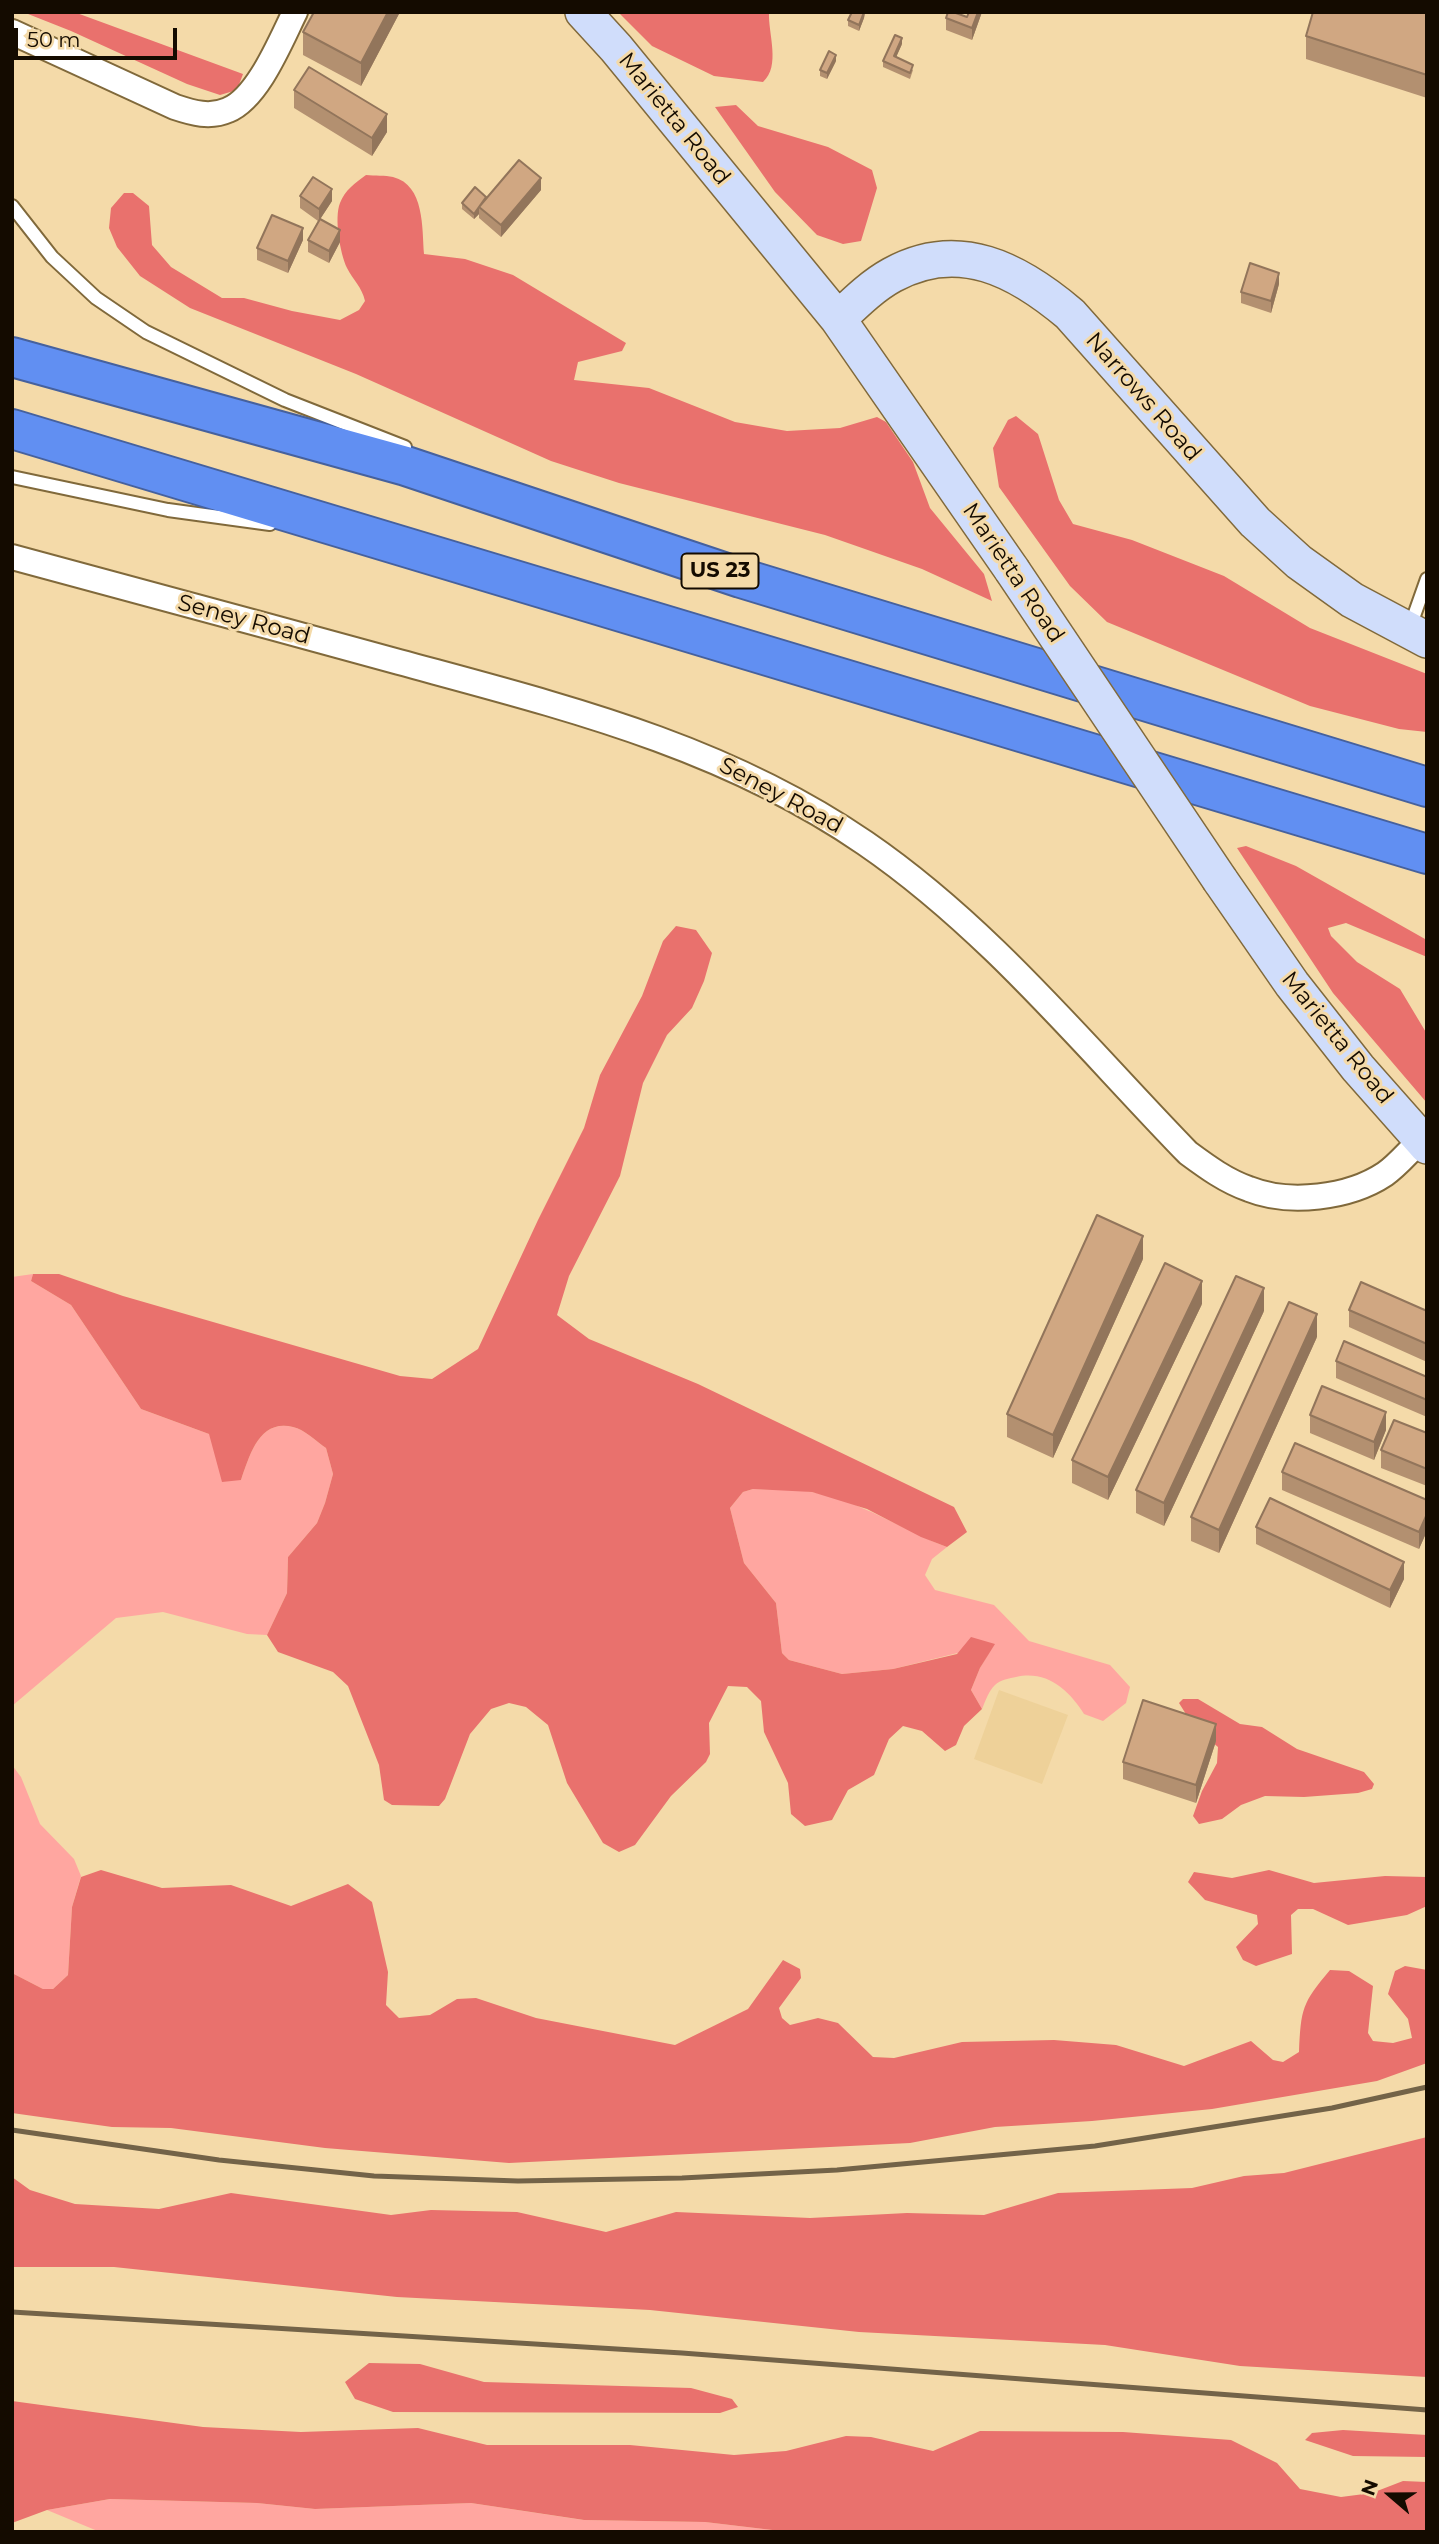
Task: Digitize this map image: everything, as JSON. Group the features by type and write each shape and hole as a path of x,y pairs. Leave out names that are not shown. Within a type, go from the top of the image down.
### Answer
{"highway":[{"name":"US 23","path":"12,357 406,466 741,578 1427,787"},
{"path":"12,429 1427,854"}],"street":[{"path":"12,32 175,107 197,114 214,114 241,104 274,54 295,12"},
{"name":"Marietta Road","path":"583,12 616,48 838,319 1012,570 1292,984 1357,1068 1424,1143"},
{"name":"Narrows Road","path":"838,319 871,289 894,274 919,264 944,259 969,259 1017,275 1041,289 1070,314 1255,522 1299,562 1352,600 1418,635"},
{"name":"Seney Road","path":"12,557 561,706 714,760 786,794 865,843 939,898 1008,964 1188,1153 1219,1175 1250,1190 1281,1196 1314,1198 1351,1189 1385,1174 1424,1143"}],"lane":[{"path":"12,206 52,257 96,298 146,332 285,400 415,451"},
{"path":"12,477 168,510 366,537"},
{"path":"481,477 741,578"},
{"path":"1418,635 1427,579"}],"shaded area":[{"path":"23,12 74,12 243,74 237,90 220,95 187,84"},
{"path":"618,12 769,12 773,59 768,75 763,82 714,76 652,46"},
{"path":"736,105 758,126 828,147 872,170 877,188 861,241 843,244 817,235 775,192 715,107"},
{"path":"366,175 393,177 411,189 420,209 424,254 465,259 513,275 626,343 622,351 578,362 574,380 649,388 735,422 787,431 840,428 877,417 886,422 913,462 930,508 984,574 992,601 922,569 825,535 619,483 551,461 356,374 190,308 140,276 117,247 109,228 111,208 124,193 133,193 149,206 152,245 171,267 222,298 244,298 340,320 359,310 365,301 344,262 338,209 345,194"},
{"path":"1016,416 1038,434 1059,500 1073,524 1132,540 1224,576 1310,628 1427,674 1427,732 1399,729 1310,706 1107,622 1070,586 999,487 993,448 1008,420"},
{"path":"1246,846 1296,866 1425,939 1427,957 1346,923 1328,928 1331,936 1357,962 1400,989 1427,1034 1427,1103 1333,993 1237,848"},
{"path":"676,926 696,930 712,953 704,981 692,1008 667,1035 643,1083 620,1176 569,1276 557,1315 589,1339 698,1384 954,1507 967,1532 947,1547 921,1537 867,1509 812,1492 753,1489 743,1492 730,1508 744,1563 776,1603 782,1653 789,1660 842,1674 893,1669 957,1654 971,1637 995,1644 980,1668 971,1690 982,1709 964,1726 956,1745 945,1751 922,1731 903,1726 889,1739 874,1775 848,1790 832,1820 805,1826 791,1814 788,1783 764,1732 761,1701 747,1687 728,1686 709,1723 710,1754 706,1762 671,1796 635,1845 619,1852 603,1843 567,1783 548,1725 526,1707 509,1703 491,1709 470,1734 445,1799 439,1806 392,1805 384,1800 379,1765 348,1686 333,1672 278,1652 267,1635 287,1593 288,1557 317,1523 325,1503 333,1474 326,1448 297,1428 272,1428 252,1450 241,1480 222,1482 209,1434 141,1409 71,1305 31,1281 33,1274 59,1274 123,1296 400,1376 432,1379 478,1349 584,1128 600,1075 642,996 663,941"},
{"path":"33,1274 31,1281 71,1305 141,1409 209,1434 241,1480 258,1441 272,1428 281,1426 302,1430 326,1448 333,1474 317,1523 288,1557 287,1593 267,1635 247,1634 163,1612 116,1618 12,1706 12,1277"},
{"path":"753,1489 797,1490 830,1496 947,1547 932,1559 925,1575 935,1590 994,1605 1029,1641 1110,1665 1130,1687 1126,1703 1103,1721 1084,1714 1056,1684 1038,1676 1027,1676 997,1683 982,1709 971,1690 994,1644 893,1669 842,1674 789,1660 782,1653 776,1603 744,1563 730,1508 743,1492"},
{"path":"999,1690 1068,1715 1042,1784 974,1759"},
{"path":"1183,1699 1198,1699 1240,1724 1262,1727 1297,1749 1364,1772 1374,1784 1372,1789 1358,1793 1304,1797 1265,1796 1241,1805 1222,1819 1199,1824 1193,1816 1202,1791 1217,1763 1218,1747 1194,1727 1179,1703"},
{"path":"12,1765 21,1777 40,1824 74,1859 81,1876 72,1907 68,1975 53,1989 43,1989 12,1973"},
{"path":"101,1870 162,1888 231,1885 291,1906 348,1884 372,1902 388,1972 386,2005 399,2018 430,2015 457,1999 476,1998 536,2018 675,2045 748,2009 783,1960 800,1969 801,1978 779,2008 782,2018 790,2025 818,2018 838,2023 873,2057 894,2058 962,2042 1054,2040 1116,2045 1184,2066 1251,2041 1273,2060 1283,2062 1299,2052 1302,2016 1308,1999 1330,1970 1349,1971 1373,1986 1368,2033 1373,2041 1393,2043 1412,2038 1408,2019 1388,1994 1395,1971 1405,1966 1427,1970 1427,2063 1377,2081 1212,2109 995,2127 910,2143 509,2163 325,2148 171,2128 112,2127 12,2113 12,1973 43,1989 53,1989 68,1975 72,1907 81,1877"},
{"path":"1269,1870 1314,1883 1385,1876 1427,1877 1427,1906 1407,1915 1348,1925 1313,1909 1298,1909 1291,1915 1292,1954 1256,1966 1243,1960 1236,1947 1258,1924 1257,1915 1205,1900 1188,1882 1194,1872 1232,1878"},
{"path":"1427,2137 1427,2377 1240,2366 1105,2345 859,2332 650,2310 397,2297 114,2267 12,2267 12,2177 30,2190 75,2204 159,2209 231,2193 391,2215 431,2210 517,2212 606,2232 676,2212 810,2218 907,2213 984,2215 1058,2193 1192,2188 1244,2176 1284,2173"},
{"path":"369,2363 420,2364 484,2382 691,2388 732,2399 738,2407 720,2413 393,2412 355,2399 345,2382"},
{"path":"12,2401 203,2427 301,2432 418,2428 487,2445 630,2445 734,2455 786,2451 846,2436 871,2437 933,2451 980,2431 1123,2432 1231,2440 1277,2463 1300,2489 1341,2497 1372,2493 1403,2481 1427,2482 1427,2532 789,2532 705,2522 584,2520 471,2503 315,2509 257,2503 110,2499 47,2510 12,2523"},
{"path":"1343,2430 1427,2435 1427,2457 1353,2456 1305,2440 1312,2433"},
{"path":"110,2499 257,2503 315,2509 471,2503 583,2520 705,2522 789,2532 100,2532 47,2510"}],"building":[{"path":"314,12 388,12 361,63 303,32"},
{"path":"852,12 864,12 859,25 848,20"},
{"path":"948,12 967,17 969,12 978,12 972,28 946,18"},
{"path":"1313,12 1427,12 1427,75 1306,36"},
{"path":"895,35 902,38 894,56 913,65 910,73 883,61"},
{"path":"829,51 836,55 827,73 820,70"},
{"path":"309,67 387,114 372,138 294,90"},
{"path":"519,160 541,178 501,225 479,207"},
{"path":"313,177 332,189 319,209 300,196"},
{"path":"475,187 486,197 474,214 462,203"},
{"path":"272,215 303,228 288,261 257,248"},
{"path":"320,219 340,230 329,251 308,240"},
{"path":"1250,263 1279,273 1271,301 1241,292"},
{"path":"1097,1215 1143,1236 1053,1435 1007,1414"},
{"path":"1165,1263 1202,1281 1108,1477 1072,1460"},
{"path":"1236,1276 1264,1288 1164,1503 1136,1490"},
{"path":"1361,1282 1427,1311 1427,1344 1349,1310"},
{"path":"1289,1302 1317,1314 1219,1530 1191,1517"},
{"path":"1344,1341 1427,1377 1427,1400 1336,1361"},
{"path":"1322,1386 1386,1412 1374,1442 1310,1415"},
{"path":"1394,1420 1427,1433 1427,1469 1381,1450"},
{"path":"1295,1443 1427,1500 1427,1514 1419,1532 1282,1472"},
{"path":"1270,1498 1404,1562 1390,1590 1256,1527"},
{"path":"1143,1700 1216,1724 1196,1785 1123,1762"}],"railway":[{"path":"12,2130 219,2160 374,2176 518,2181 682,2178 837,2170 1095,2146 1332,2108 1427,2087"},
{"path":"12,2312 682,2353 1427,2410"}]}
